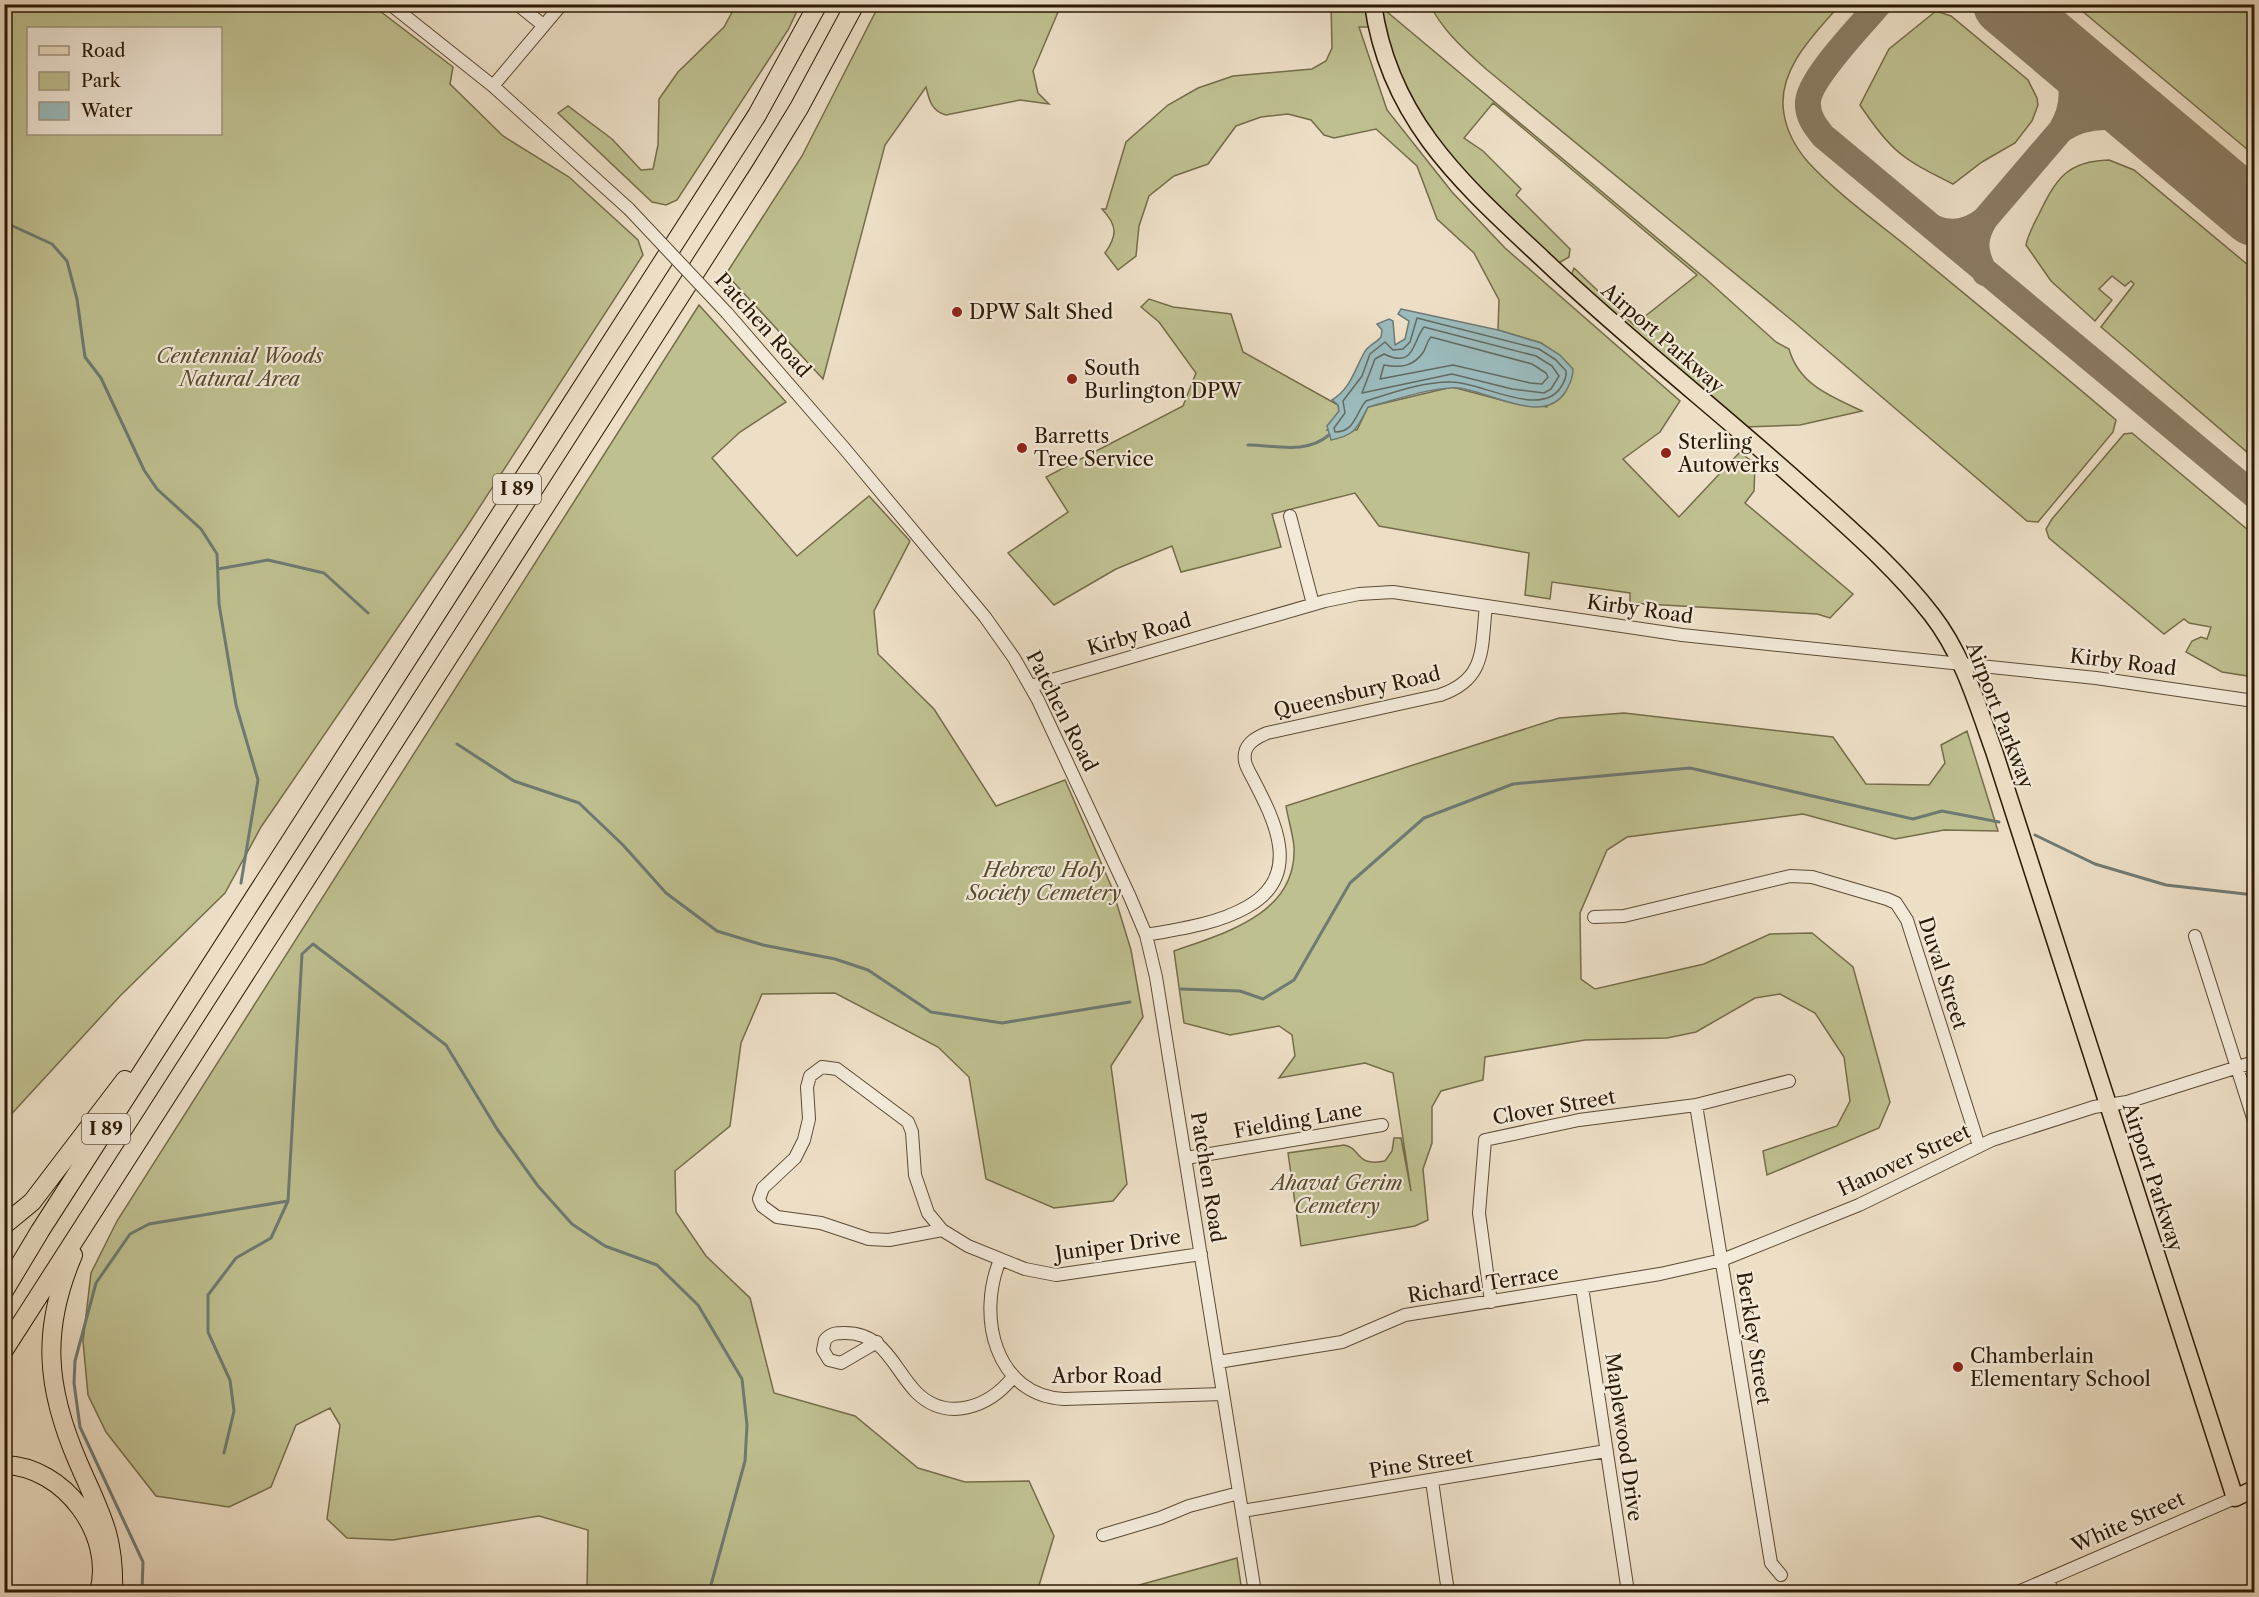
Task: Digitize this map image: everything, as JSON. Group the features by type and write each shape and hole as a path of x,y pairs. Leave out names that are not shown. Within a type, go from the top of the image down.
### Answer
{"highway":[{"name":"I 89","path":"4,1291 40,1231 751,124 818,4"},
{"name":"I 89","path":"4,1350 94,1206 755,179 799,108 855,4"},
{"path":"4,1225 32,1202 209,969"},
{"path":"94,1206 58,1293 51,1329 50,1356 54,1391 62,1419 109,1535 113,1558 113,1593"},
{"path":"4,1465 23,1467 48,1478 63,1489 82,1511 98,1548 99,1593"}],"main road":[{"name":"Airport Parkway","path":"1373,4 1385,61 1402,100 1418,126 1454,173 1605,318 1791,476 1862,540 1931,613 1962,664 1994,751 2235,1498"},
{"name":"White Street","path":"2235,1498 2254,1489"}],"street":[{"name":"Patchen Road","path":"390,4 493,86 629,209 727,313 798,393 985,617 1031,686 1146,935 1156,977 1255,1593"},
{"path":"518,4 543,25"},
{"path":"493,86 562,4"},
{"path":"1290,516 1313,604"},
{"name":"Kirby Road","path":"1031,686 1313,604 1350,595 1393,592 1682,635 2107,679 2254,701"},
{"name":"Queensbury Road","path":"1146,935 1198,925 1232,914 1255,902 1273,883 1280,864 1279,841 1267,807 1245,763 1245,753 1250,743 1267,733 1440,695 1462,686 1469,680 1478,664 1486,606"},
{"name":"Duval Street","path":"1594,917 1624,916 1776,879 1802,876 1896,903 1907,920 1979,1146"},
{"path":"2195,936 2254,1121"},
{"name":"Hanover Street","path":"1722,1260 1859,1205 1979,1146 2094,1107 2127,1102 2254,1062"},
{"name":"Juniper Drive","path":"942,1230 889,1240 869,1239 821,1224 777,1217 764,1209 760,1203 761,1191 795,1158 804,1140 809,1112 808,1083 815,1071 826,1067 837,1069 908,1122 912,1132 914,1166 920,1193 928,1213 942,1230 968,1246 1036,1272 1056,1275 1201,1254"},
{"name":"Clover Street","path":"1491,1302 1479,1213 1485,1140 1579,1120 1696,1105 1789,1081"},
{"name":"Berkley Street","path":"1696,1105 1771,1563 1781,1575"},
{"name":"Fielding Lane","path":"1185,1158 1382,1125"},
{"path":"877,1342 892,1357 917,1392 942,1406 961,1408 988,1401 1001,1391 1012,1377 998,1347 990,1307 991,1282 1000,1260"},
{"name":"Richard Terrace","path":"1218,1362 1342,1342 1405,1315 1582,1287 1722,1260"},
{"name":"Maplewood Drive","path":"1582,1287 1628,1593"},
{"name":"Arbor Road","path":"1012,1377 1033,1393 1053,1398 1223,1394"},
{"name":"Pine Street","path":"1242,1512 1606,1451"},
{"path":"1432,1481 1448,1593"},
{"path":"1103,1535 1160,1518 1189,1506 1239,1493"},
{"name":"White Street","path":"2018,1593 2235,1498"},
{"path":"2049,1579 2051,1593"}],"green space":[{"path":"1368,4 1370,27 1359,27 1387,110 1452,192 1505,248 1680,401 1660,432 1623,459 1679,517 1740,452 1755,464 1754,491 1745,503 1853,594 1830,618 1817,614 1630,603 1630,593 1552,582 1550,599 1525,595 1529,553 1379,526 1355,493 1272,514 1281,547 1181,572 1172,546 1116,569 1054,605 1008,553 1068,512 1046,477 1183,406 1196,373 1159,322 1141,307 1149,299 1173,307 1231,314 1243,352 1338,405 1339,411 1327,430 1357,430 1368,407 1452,387 1509,402 1547,407 1542,343 1498,330 1499,300 1474,253 1437,219 1417,166 1376,129 1334,138 1324,135 1311,120 1288,114 1261,117 1236,126 1208,164 1174,176 1149,196 1139,226 1136,256 1118,270 1105,253 1112,241 1114,230 1111,220 1102,209 1106,209 1126,142 1168,105 1198,88 1233,76 1312,69 1326,61 1332,48 1331,5"},
{"name":"Centennial Woods Natural Area","path":"4,5 372,5 453,67 450,84 503,136 569,177 638,240 643,255 466,528 261,827 225,893 120,996 5,1121"},
{"path":"736,5 800,5 788,30 677,200 666,205 652,202 558,113 568,106 612,139 641,170 653,169 658,145 659,99 678,72 724,27"},
{"path":"879,5 1061,5 1033,71 1038,93 1049,104 1020,100 946,115 934,108 926,87 885,145 823,379 726,274 802,156"},
{"path":"1430,5 1840,5 1799,54 1786,83 1783,98 1784,114 1787,128 1796,146 1808,162 1843,195 2116,420 2113,432 2038,522 2027,521 1794,322 1486,69 1448,31"},
{"path":"2075,5 2254,5 2254,155"},
{"path":"1380,6 1706,279 1776,342 1789,349 1800,372 1809,381 1828,395 1862,411 1800,425 1745,427 1571,276 1574,268 1634,325 1697,275 1493,103 1464,138 1483,151 1521,189 1516,195 1570,249 1569,257 1557,264 1462,172 1413,106 1388,43"},
{"path":"1936,11 1951,16 2028,80 2038,105 2032,121 2015,143 1982,162 1953,184 1910,161 1900,153 1881,134 1860,105 1889,49"},
{"path":"2109,160 2134,170 2254,270 2254,458 2101,327 2134,284 2131,281 2125,286 2112,276 2099,289 2112,300 2095,321 2051,281 2026,245 2031,229 2051,191 2065,174 2083,164"},
{"name":"Hebrew Holy Society Cemetery","path":"699,305 786,402 740,432 712,458 797,556 869,496 910,541 874,611 878,654 934,709 996,806 1065,780 1112,888 1131,950 1143,1017 1111,1066 1127,1184 1113,1201 1054,1208 986,1179 969,1077 938,1047 835,993 762,994 741,1043 730,1126 675,1171 676,1212 706,1256 750,1298 774,1393 855,1416 918,1468 965,1482 1029,1481 1054,1536 1037,1592 587,1592 588,1530 539,1516 393,1540 347,1538 327,1519 340,1425 330,1408 296,1425 271,1487 229,1507 156,1496 106,1432 88,1395 83,1341 91,1273 117,1221"},
{"path":"2132,433 2254,535 2254,677 2222,672 2186,652 2192,641 2201,637 2207,639 2211,627 2189,623 2184,619 2164,634 2049,538 2046,529 2052,519 2124,434"},
{"name":"Ahavat Gerim Cemetery","path":"1624,713 1833,737 1866,784 1929,785 1945,763 1941,745 1967,731 1998,831 1944,830 1895,839 1803,814 1627,837 1607,850 1580,913 1581,979 1595,989 1704,964 1770,934 1812,933 1853,967 1890,1102 1879,1128 1767,1175 1763,1151 1837,1126 1850,1101 1844,1057 1815,1013 1780,994 1755,998 1696,1032 1667,1038 1585,1040 1485,1057 1483,1080 1441,1091 1432,1107 1432,1143 1423,1169 1428,1220 1415,1226 1301,1246 1288,1153 1344,1145 1368,1161 1385,1161 1392,1151 1394,1138 1401,1138 1411,1191 1393,1073 1365,1063 1279,1078 1295,1056 1292,1035 1279,1026 1230,1035 1184,1023 1174,951 1235,928 1271,905 1284,889 1292,870 1294,847 1286,806 1559,718"},
{"path":"1237,1558 1242,1592 1114,1592"}],"water":[{"path":"1401,309 1498,330 1541,343 1560,355 1573,369 1570,383 1566,391 1555,402 1542,407 1511,403 1463,389 1450,388 1419,393 1368,407 1355,430 1346,436 1331,440 1327,426 1339,411 1338,405 1332,400 1348,385 1365,351 1381,337 1382,330 1377,324 1389,319 1393,321 1395,345 1405,339 1409,321 1398,314"}],"waterway":[{"path":"4,222 52,244 67,261 77,299 85,357 101,378 144,470 157,489 201,529 217,554 219,604 236,705 258,780 241,883"},
{"path":"1248,445 1300,447 1320,441 1329,435"},
{"path":"218,569 268,560 324,573 368,613"},
{"path":"457,744 514,781 579,803 623,845 666,893 717,931 763,945 835,959 868,970 931,1012 1002,1023 1130,1002"},
{"path":"1181,989 1240,991 1263,999 1294,980 1350,883 1424,818 1513,784 1690,768 1913,819 1942,811 1999,822"},
{"path":"2035,835 2095,864 2166,885 2254,895"},
{"path":"224,1453 234,1411 230,1380 208,1332 208,1295 236,1258 271,1238 288,1201 302,954 313,944 446,1045 497,1129 538,1186 572,1224 605,1246 657,1265 698,1305 742,1379 747,1425 745,1461 709,1592"},
{"path":"142,1592 143,1562 80,1427 74,1383 75,1361 96,1283 130,1234 149,1224 288,1201"}],"taxiway":[{"path":"1879,4 1826,66 1811,92 1808,102 1809,112 1823,136 2254,495"},
{"path":"2020,4 2025,23"},
{"path":"2052,45 2065,65 2071,86 2070,108 2061,130 2084,119 2108,117 2133,121 2156,131"},
{"path":"1985,219 2061,130"},
{"path":"1932,227 1939,230 1960,231 1973,227 1985,219 1978,233 1976,246 1985,273"}],"runway":[{"path":"2005,4 2254,214"}],"place":[{"name":"DPW Salt Shed","path":"957,312"},
{"name":"South Burlington DPW","path":"1072,379"},
{"name":"Barretts Tree Service","path":"1022,448"},
{"name":"Sterling Autowerks","path":"1666,453"},
{"name":"Chamberlain Elementary School","path":"1958,1367"}]}
